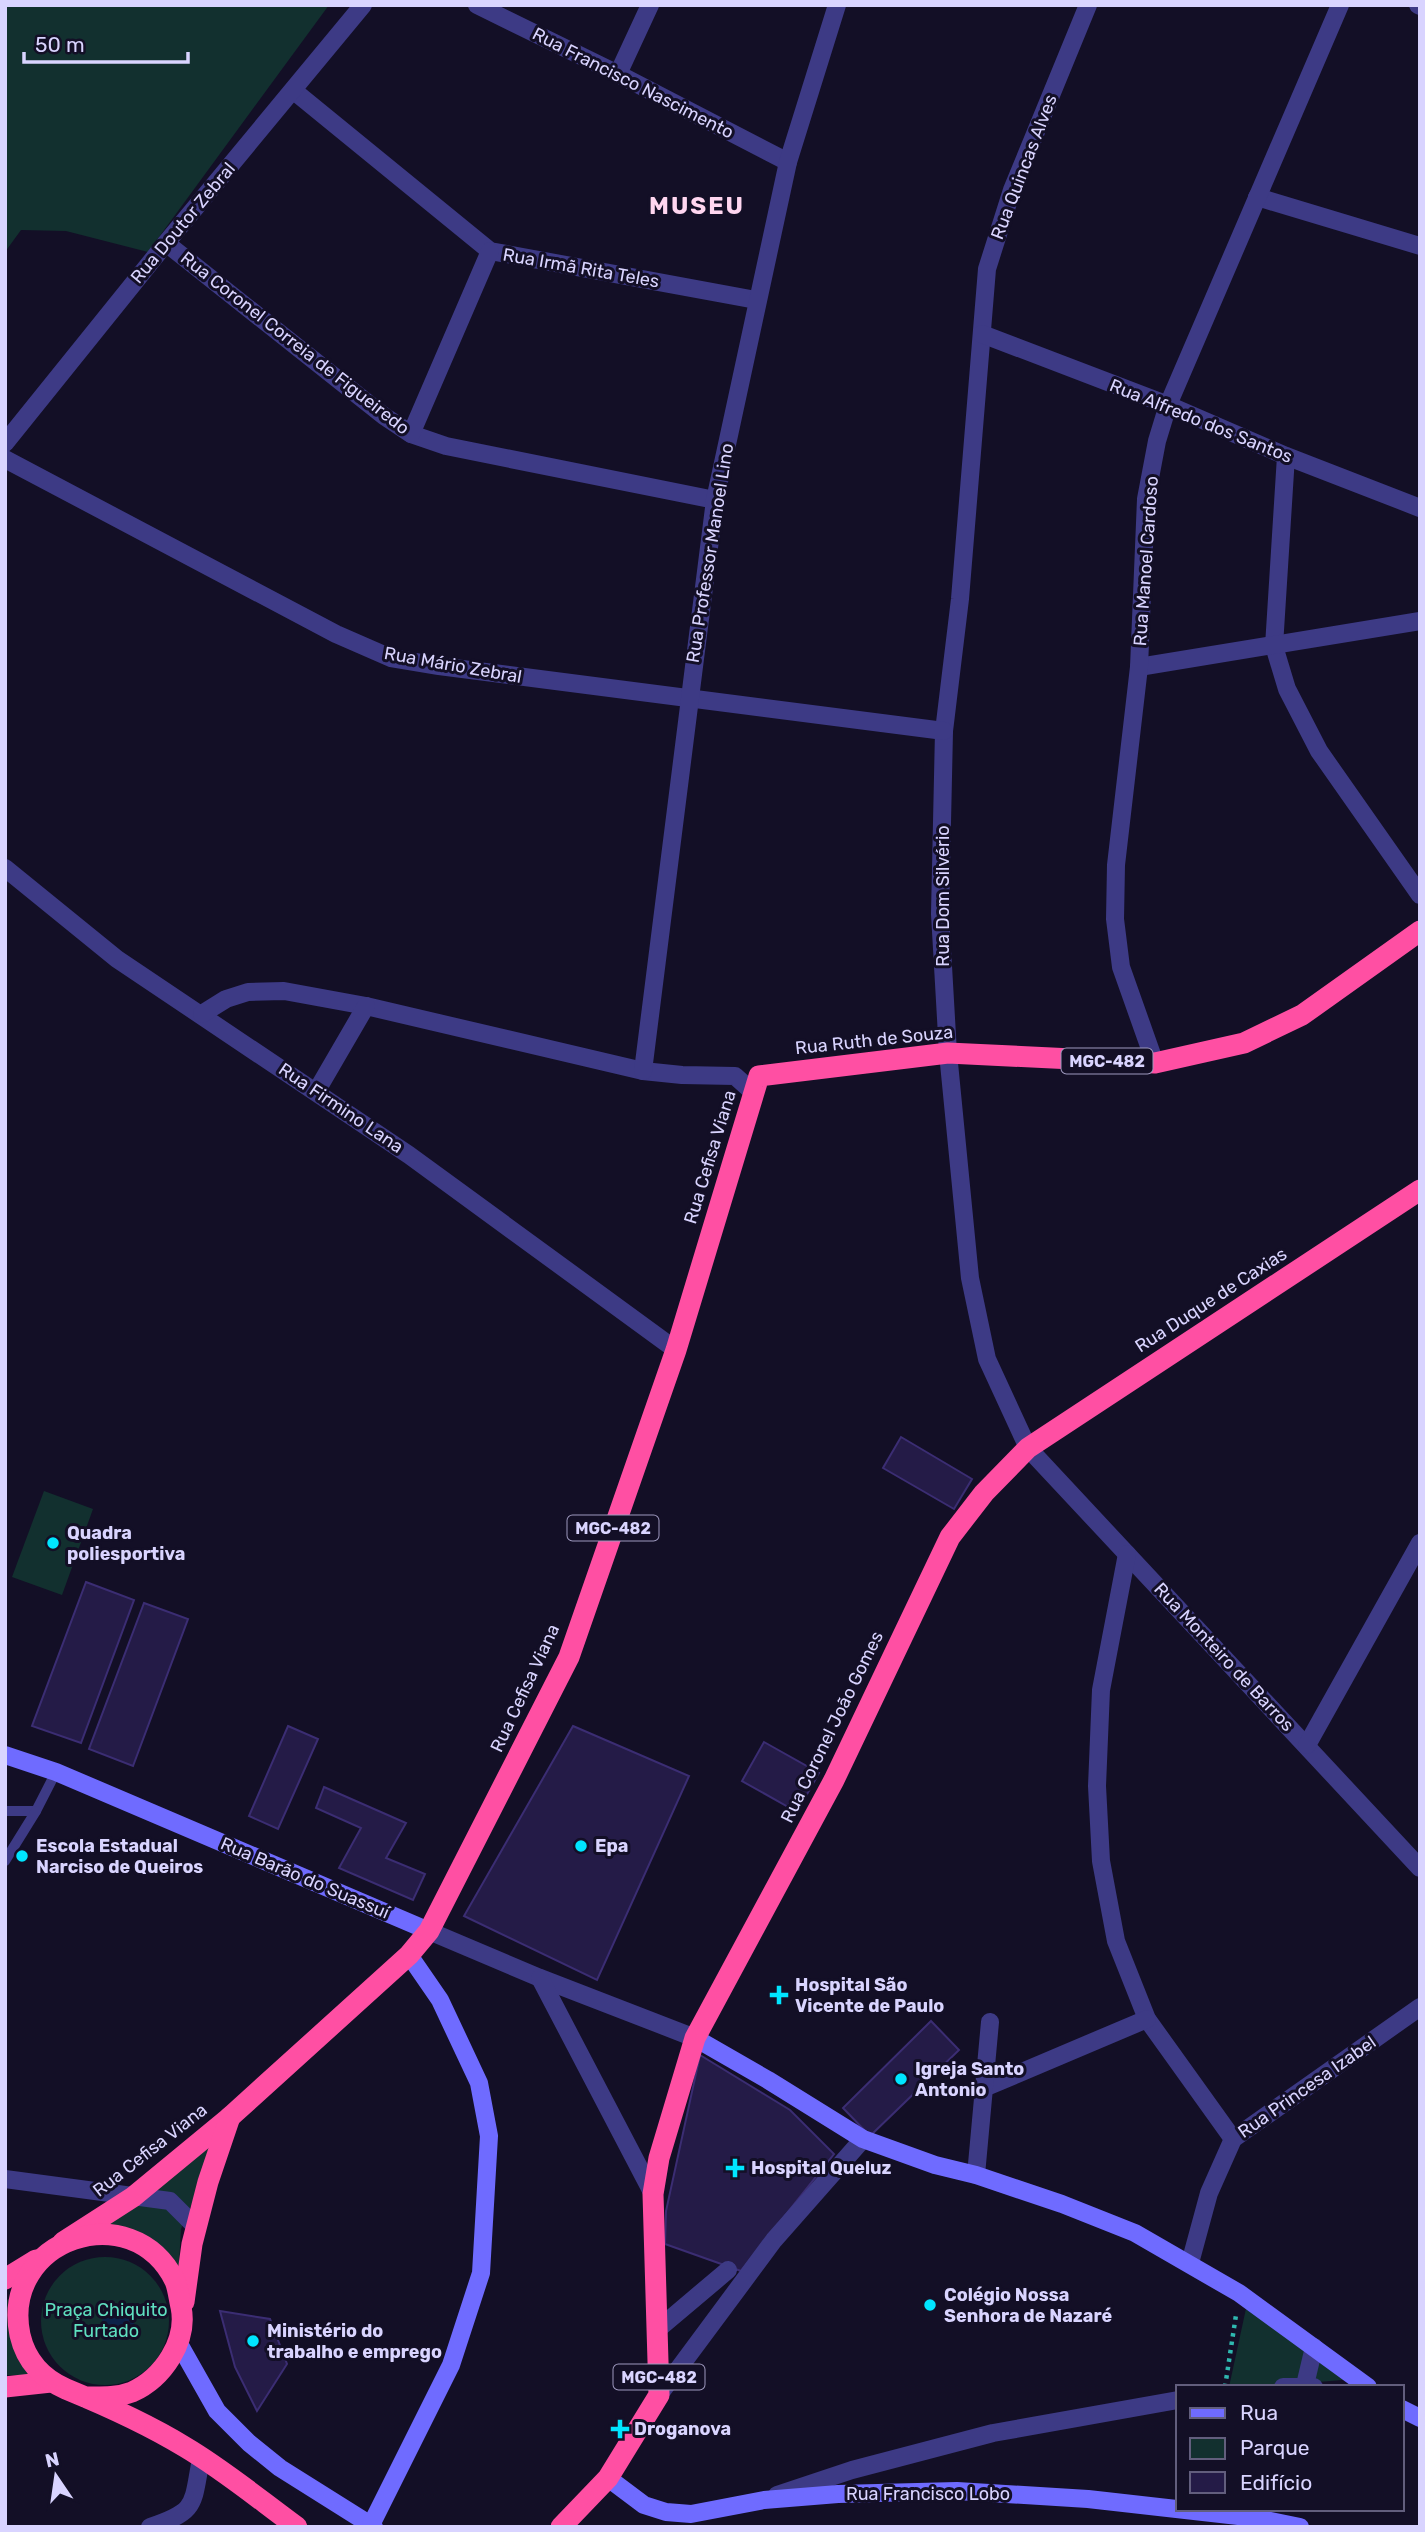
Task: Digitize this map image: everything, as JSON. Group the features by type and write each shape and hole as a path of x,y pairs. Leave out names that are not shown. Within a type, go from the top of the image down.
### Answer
{"highway":[{"name":"Rua Ruth de Souza","path":"756,1084 948,1053 1155,1063 1244,1043 1302,1015 1420,931"},
{"name":"Rua Cefisa Viana","path":"63,2242 133,2197 230,2117 416,1938 569,1657 676,1350 756,1084"},
{"name":"Rua Duque de Caxias","path":"1028,1448 1420,1190"},
{"name":"Rua Coronel João Gomes","path":"695,2038 834,1780 950,1537 984,1493 1028,1448"},
{"name":"MGC-482","path":"561,2527 608,2478 659,2395 653,2194 659,2158 695,2038"},
{"name":"Rua Cefisa Viana","path":"183,2314 196,2227 230,2117"},
{"name":"MGC-482","path":"5,2278 63,2242 95,2233 128,2238 156,2255 163,2264 175,2282 183,2314 178,2342 167,2363 151,2380 131,2392 108,2398 85,2396"},
{"name":"MGC-482","path":"41,2258 27,2276 19,2299 17,2322 22,2345 34,2366 51,2382 85,2396 185,2447 297,2527"},
{"name":"MGC-482","path":"5,2387 51,2382"}],"street":[{"name":"Rua Doutor Zebral","path":"5,443 363,5"},
{"name":"Rua Francisco Nascimento","path":"477,5 788,162"},
{"path":"618,74 650,5"},
{"name":"Rua Professor Manoel Lino","path":"643,1071 715,500 756,300 788,162 837,5"},
{"name":"Rua Quincas Alves","path":"982,334 987,269 1012,190 1088,5"},
{"name":"Rua Manoel Cardoso","path":"1155,1063 1121,967 1115,919 1116,865 1139,667 1146,499 1157,441 1168,405 1340,5"},
{"name":"Rua Irmã Rita Teles","path":"294,91 489,251 756,300"},
{"path":"1257,197 1420,246"},
{"name":"Rua Coronel Correia de Figueiredo","path":"166,243 384,416 411,434 446,446 715,500"},
{"path":"411,434 489,251"},
{"name":"Rua Alfredo dos Santos","path":"982,334 1168,405 1286,456 1420,508"},
{"name":"Rua Dom Silvério","path":"982,334 960,599 944,731 940,914 948,1053 970,1278 987,1359 1028,1448"},
{"path":"1286,456 1274,646 1287,689 1319,751 1420,895"},
{"name":"Rua Mário Zebral","path":"5,459 336,634 391,658 944,731"},
{"path":"1139,667 1420,621"},
{"name":"Rua Firmino Lana","path":"5,868 117,959 409,1155 676,1350"},
{"path":"202,1014 226,999 248,992 284,991 366,1006 643,1071 735,1076 756,1084"},
{"path":"316,1092 366,1006"},
{"name":"Rua Monteiro de Barros","path":"1028,1448 1420,1868"},
{"path":"1307,1745 1418,1548"},
{"path":"1127,1554 1101,1690 1097,1798 1101,1861 1116,1941 1147,2019 1233,2139"},
{"name":"Rua Barão do Suassuí","path":"5,1755 56,1772 416,1938 540,1978 695,2038"},
{"path":"178,2342 217,2411 249,2443 280,2469 373,2526 451,2365 481,2273 489,2136 479,2083 440,2000 416,1938"},
{"path":"540,1978 653,2194"},
{"name":"Rua Princesa Izabel","path":"1189,2263 1209,2193 1233,2139 1420,2007"},
{"path":"984,2088 1147,2019"},
{"path":"976,2175 990,2022"},
{"path":"695,2038 863,2140 1062,2204 1135,2233 1239,2293 1365,2385"},
{"path":"659,2395 774,2240 863,2140"},
{"path":"5,2179 170,2201 196,2227"},
{"path":"657,2330 728,2270"},
{"path":"1309,2385 1314,2347"},
{"path":"764,2500 852,2470 993,2433 1176,2400"},
{"path":"1404,2410 1420,2418"},
{"path":"150,2527 176,2518 188,2510 195,2492 201,2459"},
{"name":"Rua Francisco Lobo","path":"608,2478 644,2505 666,2512 691,2514 764,2500 838,2494 957,2491 1176,2509"},
{"name":"Rua Francisco Lobo","path":"1191,2511 1256,2518 1300,2527"}],"lane":[{"path":"5,1861 56,1772"},
{"path":"5,1811 36,1811"}],"path":[{"path":"1225,2385 1239,2293"}],"green space":[{"path":"5,5 329,5 148,252 66,231 21,230 5,252"},
{"name":"Quadra poliesportiva","path":"44,1491 93,1509 62,1595 12,1577"},
{"path":"223,2131 181,2229 178,2280 100,2227"},
{"name":"Praça Chiquito Furtado","path":"105,2257 130,2262 150,2276 164,2296 169,2321 164,2346 150,2366 130,2380 105,2385 80,2380 60,2366 46,2346 41,2321 46,2296 60,2276 80,2262"},
{"path":"18,2295 36,2375 5,2375 5,2301"},
{"path":"1247,2304 1353,2379 1284,2385 1229,2385"}],"water":[{"path":"116,2312 129,2315 135,2325 133,2334 121,2340 104,2338 99,2329 103,2319"}],"building":[{"path":"901,1437 972,1479 954,1509 883,1468"},
{"path":"86,1582 134,1600 81,1743 32,1726"},
{"path":"144,1603 188,1619 133,1766 89,1749"},
{"path":"288,1726 318,1739 278,1829 249,1816"},
{"name":"Epa","path":"573,1726 689,1776 597,1980 464,1916"},
{"path":"764,1742 819,1773 797,1812 742,1781"},
{"path":"324,1787 406,1823 386,1858 425,1874 413,1900 339,1868 361,1828 316,1808"},
{"name":"Igreja Santo Antonio","path":"931,2021 959,2050 870,2136 843,2108"},
{"path":"700,2055 790,2110 834,2154 741,2271 665,2244 666,2211"},
{"name":"Ministério do trabalho e emprego","path":"220,2311 270,2319 287,2364 257,2411 235,2367"}],"place":[{"name":"Quadra poliesportiva","path":"53,1543"},
{"name":"Epa","path":"581,1846"},
{"name":"Escola Estadual Narciso de Queiros","path":"22,1856"},
{"name":"Hospital São Vicente de Paulo","path":"779,1995"},
{"name":"Igreja Santo Antonio","path":"901,2079"},
{"name":"Hospital Queluz","path":"735,2168"},
{"name":"Colégio Nossa Senhora de Nazaré","path":"930,2305"},
{"name":"Ministério do trabalho e emprego","path":"253,2341"},
{"name":"Droganova","path":"620,2429"}],"district":[{"name":"MUSEU","path":"697,206"}]}
